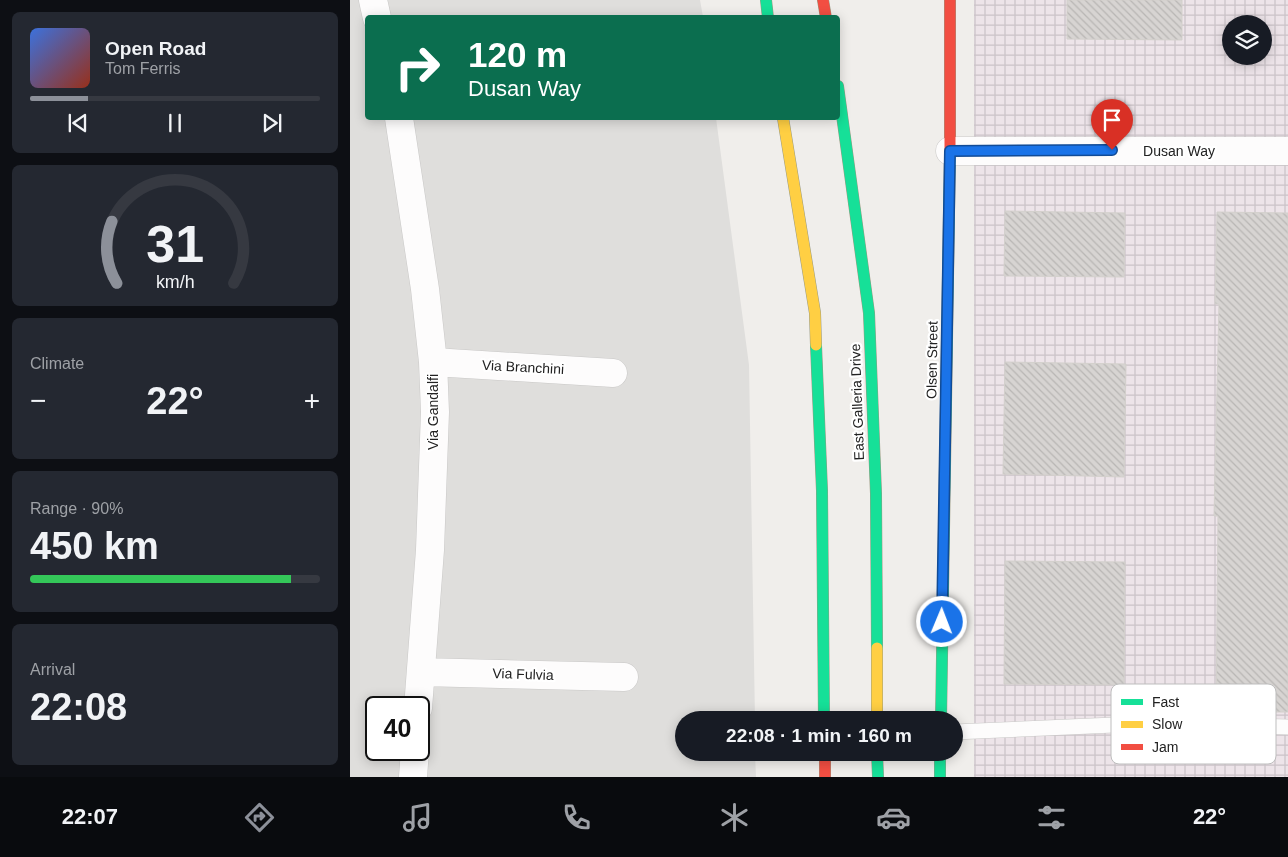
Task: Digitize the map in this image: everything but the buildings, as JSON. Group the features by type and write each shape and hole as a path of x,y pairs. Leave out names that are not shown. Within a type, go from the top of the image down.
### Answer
{"main road":[{"path":"766,0 768,15"},
{"path":"823,0 826,15"},
{"name":"Olsen Street","path":"940,711 950,151 950,0"},
{"name":"East Galleria Drive","path":"840,101 869,313 876,494 877,711"},
{"path":"783,120 815,313 822,491 824,711"},
{"path":"825,761 825,777"},
{"path":"877,761 878,777"},
{"path":"940,761 940,777"}],"street":[{"path":"373,0 376,15"},
{"name":"Via Gandalfi","path":"400,120 426,289 433,362 435,412 431,530 419,696"},
{"name":"Dusan Way","path":"950,151 1288,151"},
{"name":"Via Branchini","path":"433,362 613,373"},
{"name":"Via Fulvia","path":"421,672 624,677"},
{"path":"413,777 414,761"}],"lane":[{"path":"963,732 1111,725"}],"shaded area":[{"path":"350,0 700,0 703,15 365,15 365,120 716,120 749,365 755,711 675,711 675,761 755,761 756,777 350,777"},
{"path":"974,0 1288,0 1288,777 974,777"}],"traffic: fast":[{"path":"766,0 768,15"},
{"path":"840,101 869,313 876,494 877,648"},
{"path":"941,711 950,150"},
{"path":"816,345 822,491 824,711"},
{"path":"877,761 878,777"},
{"path":"940,761 940,777"}],"traffic: slow":[{"path":"783,120 815,313 816,345"},
{"path":"877,648 877,711"}],"traffic: jam":[{"path":"823,0 826,15"},
{"path":"950,0 950,150"},
{"path":"825,761 825,777"}],"route":[{"path":"942,622 950,151 1112,150"}]}
